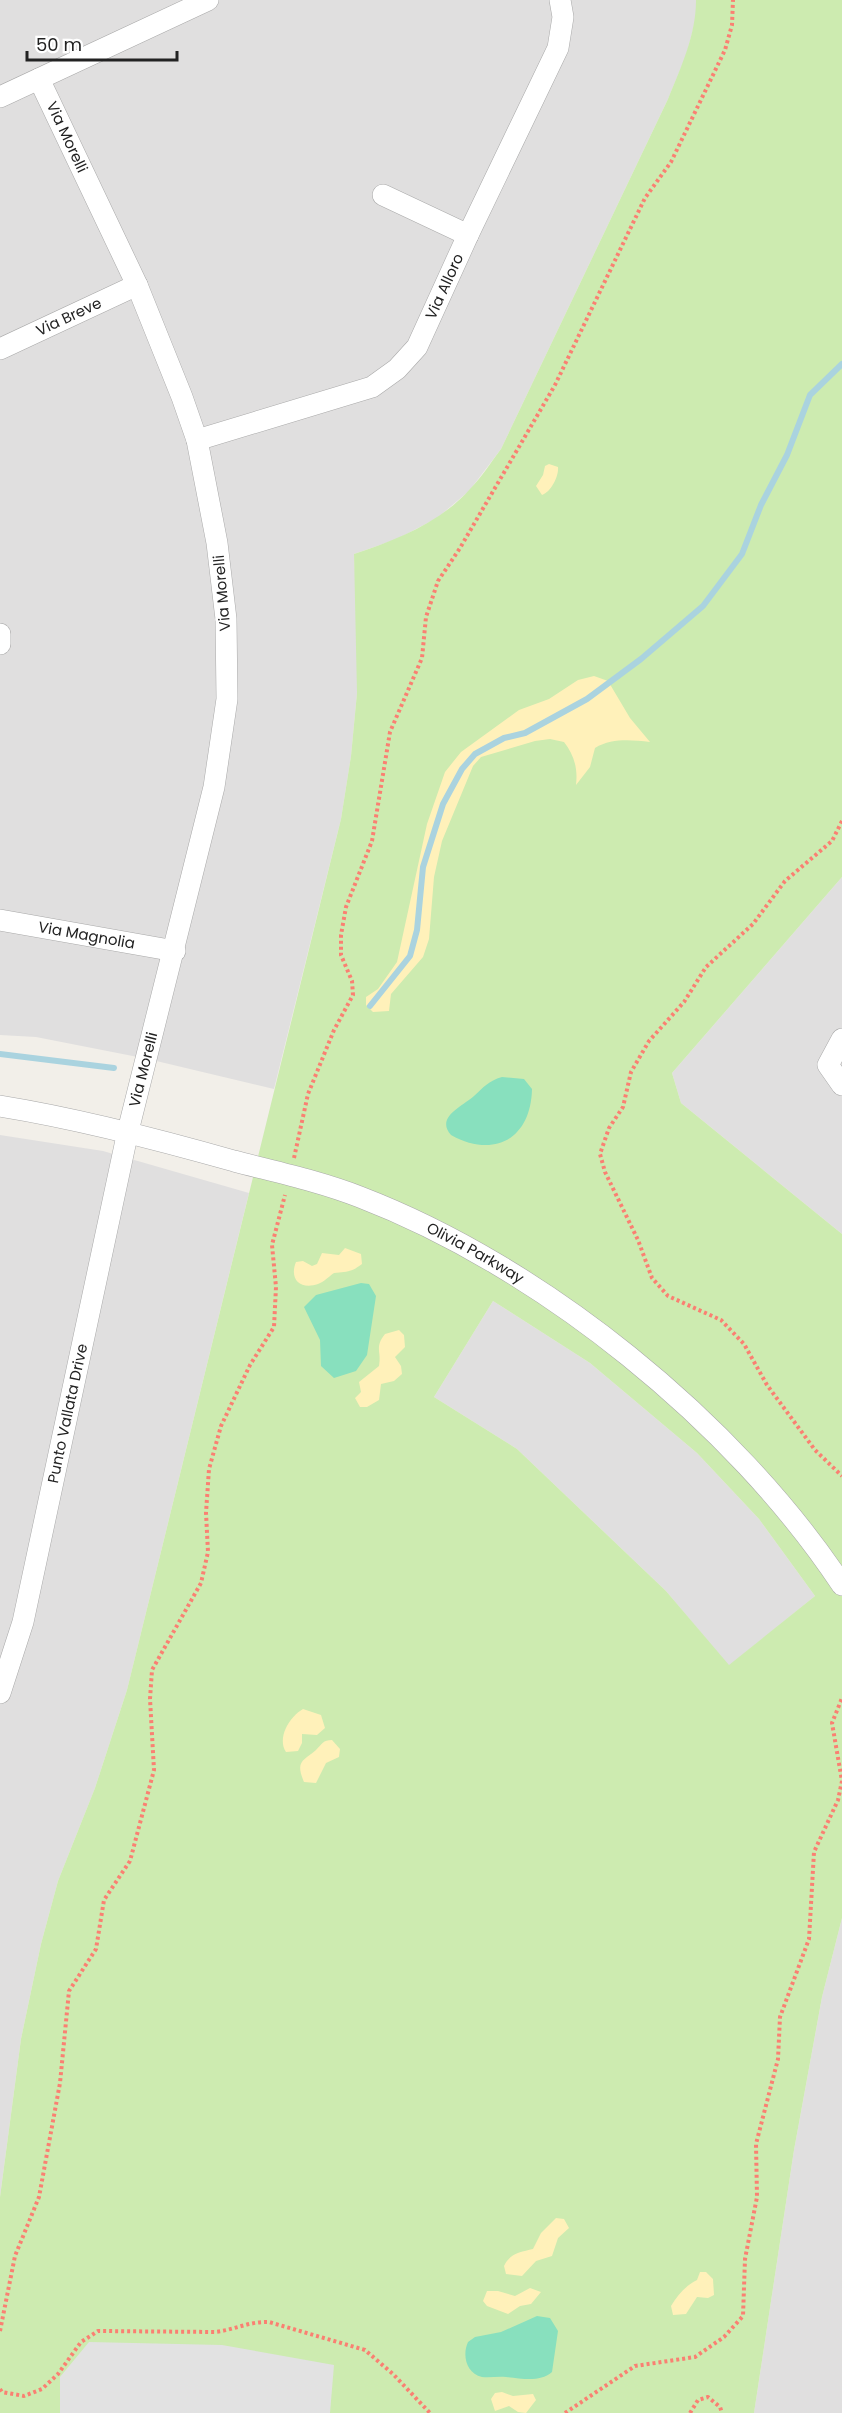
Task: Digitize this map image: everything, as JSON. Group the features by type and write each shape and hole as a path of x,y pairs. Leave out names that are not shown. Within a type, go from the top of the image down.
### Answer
{"street":[{"path":"0,98 208,0"},
{"name":"Via Alloro","path":"196,440 372,387 397,369 417,347 558,48 563,17 560,0"},
{"name":"Via Morelli","path":"39,79 137,285 183,397 196,440 217,543 226,619 227,699 214,787 175,951 128,1131"},
{"path":"383,195 468,235"},
{"name":"Via Breve","path":"0,349 137,285"},
{"path":"0,634 0,644"},
{"name":"Via Magnolia","path":"0,920 175,951"},
{"path":"842,1039 828,1065 842,1085"},
{"name":"Olivia Parkway","path":"0,1106 59,1115 128,1131 358,1196 410,1219 486,1260 545,1295 613,1345 676,1397 729,1446 785,1509 842,1584"},
{"name":"Punto Vallata Drive","path":"0,1693 23,1622 128,1131"}],"path":[{"path":"0,2331 15,2256 39,2197 60,2083 69,1991 96,1949 104,1900 130,1861 154,1770 150,1699 152,1670 201,1583 208,1552 206,1513 208,1469 221,1426 250,1365 274,1327 276,1287 272,1245 308,1094 333,1030 353,995 352,981 341,956 341,935 346,907 372,841 390,732 422,658 426,617 438,581 460,548 555,385 645,198 671,162 725,50 732,25 733,0"},
{"path":"842,821 832,841 785,881 753,924 706,967 684,1002 648,1041 631,1072 622,1107 609,1128 600,1154 605,1172 638,1240 652,1278 668,1296 721,1320 744,1344 766,1385 814,1450 842,1476"},
{"path":"565,2413 635,2367 695,2357 724,2337 743,2316 745,2259 757,2197 756,2144 778,2059 780,2017 808,1939 814,1852 838,1800 842,1781 832,1723 842,1698"},
{"path":"0,2389 2,2392 24,2396 42,2389 58,2374 81,2342 98,2331 215,2332 230,2331 256,2321 269,2322 365,2350 393,2374 430,2413"},
{"path":"690,2413 698,2400 708,2397 720,2407 722,2413"}],"shaded area":[{"path":"0,0 696,0 696,18 686,56 668,99 501,449 469,491 437,518 397,539 354,554 358,631 357,693 351,756 341,819 274,1089 148,1059 36,1037 0,1035"},
{"path":"842,877 842,1234 681,1103 672,1073"},
{"path":"0,1135 103,1151 249,1193 127,1690 95,1788 58,1881 41,1944 21,2039 0,2197"},
{"path":"493,1301 590,1363 697,1453 759,1519 815,1596 729,1666 666,1591 517,1449 434,1397"},
{"path":"842,1918 842,2413 754,2413 794,2150 822,1997"},
{"path":"89,2342 222,2345 334,2365 330,2413 60,2413 60,2377"}],"green space":[{"path":"696,0 842,0 842,877 672,1073 681,1103 842,1234 842,1918 822,1997 794,2150 754,2413 0,2413 0,2197 21,2039 41,1944 58,1881 95,1788 127,1690 341,819 351,756 357,693 354,554 386,543 445,512 474,484 501,449 668,99 687,51","holes":["493,1301 590,1363 697,1453 759,1519 815,1596 729,1665 666,1591 517,1449 434,1397"]},
{"path":"502,1077 524,1079 532,1089 525,1121 517,1132 507,1140 482,1145 451,1135 446,1123 452,1112 493,1080"},
{"path":"361,1283 369,1284 376,1296 367,1355 356,1371 334,1378 321,1366 320,1340 304,1307 316,1295"},
{"path":"537,2316 550,2318 558,2331 552,2372 541,2378 530,2379 482,2377 472,2372 465,2352 468,2342 475,2337 501,2332"}],"sand":[{"path":"549,464 558,467 557,475 551,487 542,495 536,486 543,475 545,466"},
{"path":"594,676 608,681 630,718 650,742 615,741 595,748 590,767 576,785 574,762 564,742 550,739 535,741 481,757 473,766 442,841 434,877 429,939 423,957 391,994 389,1011 373,1012 366,1005 366,997 378,989 397,962 427,824 445,772 461,752 519,710 549,699 578,680"},
{"path":"345,1248 361,1254 362,1264 349,1271 334,1273 318,1284 301,1284 295,1278 296,1262 303,1261 312,1266 317,1264 322,1253 339,1255"},
{"path":"399,1330 404,1335 405,1347 395,1357 401,1366 402,1374 394,1381 381,1384 379,1400 367,1407 360,1407 355,1398 361,1392 359,1382 379,1366 379,1346 385,1334"},
{"path":"303,1709 321,1715 325,1728 317,1735 302,1734 302,1743 298,1751 286,1752 283,1740 286,1728 293,1717"},
{"path":"332,1740 340,1749 339,1757 326,1763 316,1783 304,1782 300,1766 304,1759 323,1743"},
{"path":"556,2218 564,2219 569,2228 558,2238 552,2256 536,2261 522,2276 506,2274 504,2266 509,2258 533,2249 541,2233"},
{"path":"700,2272 706,2272 713,2279 714,2295 708,2298 697,2297 686,2314 673,2315 671,2306 682,2291 697,2280"},
{"path":"530,2288 541,2292 531,2304 520,2306 508,2314 487,2306 483,2301 487,2291 498,2291 515,2296"},
{"path":"502,2392 513,2396 533,2394 536,2400 526,2413 518,2412 509,2406 495,2411 491,2399 495,2393"}],"waterway":[{"path":"370,1006 410,956 417,930 423,867 443,804 462,769 475,754 504,738 525,733 587,699 641,659 703,606 742,554 761,505 787,455 810,395 842,364"},
{"path":"0,1054 114,1068"}]}
